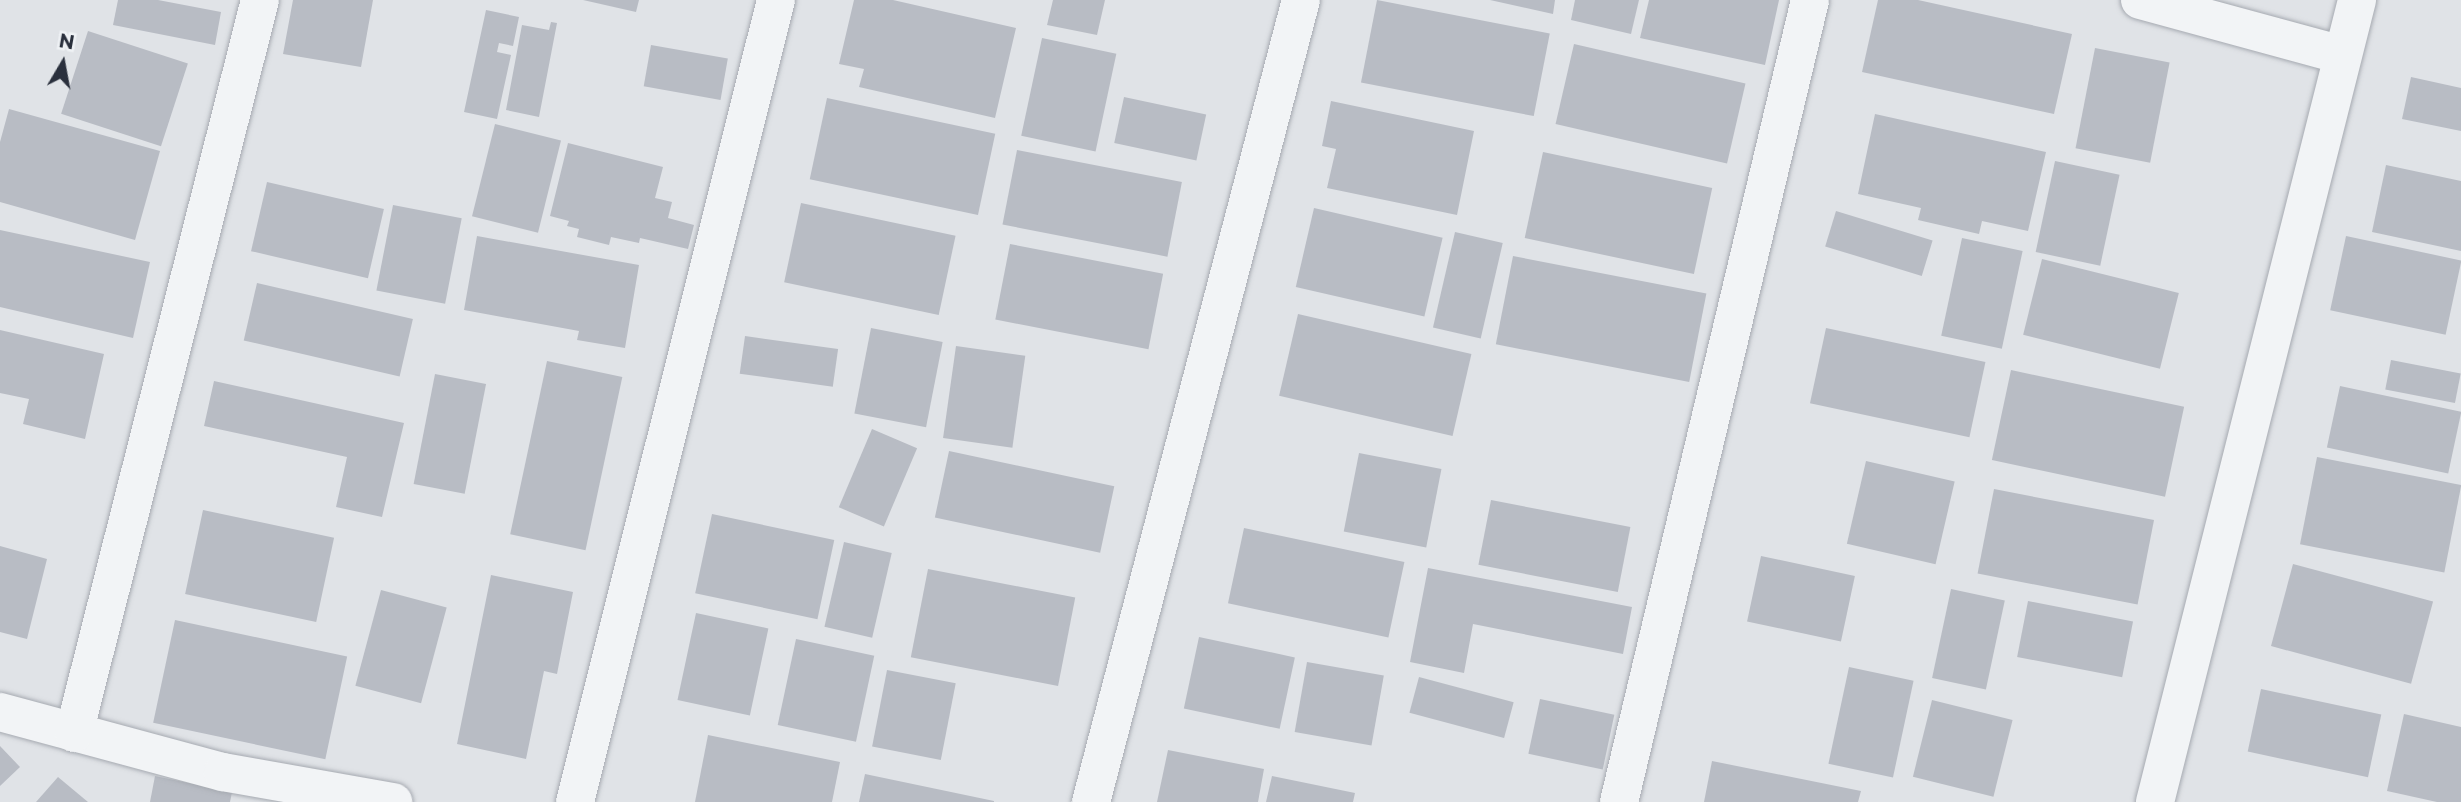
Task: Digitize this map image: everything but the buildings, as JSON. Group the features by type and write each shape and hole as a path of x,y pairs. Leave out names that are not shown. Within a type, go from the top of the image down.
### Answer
{"street":[{"path":"74,733 260,0"},
{"path":"575,802 776,0"},
{"path":"1091,802 1301,0"},
{"path":"1619,802 1810,0"},
{"path":"2140,0 2342,55"},
{"path":"2155,802 2357,0"},
{"path":"0,712 222,772 393,802"}]}
